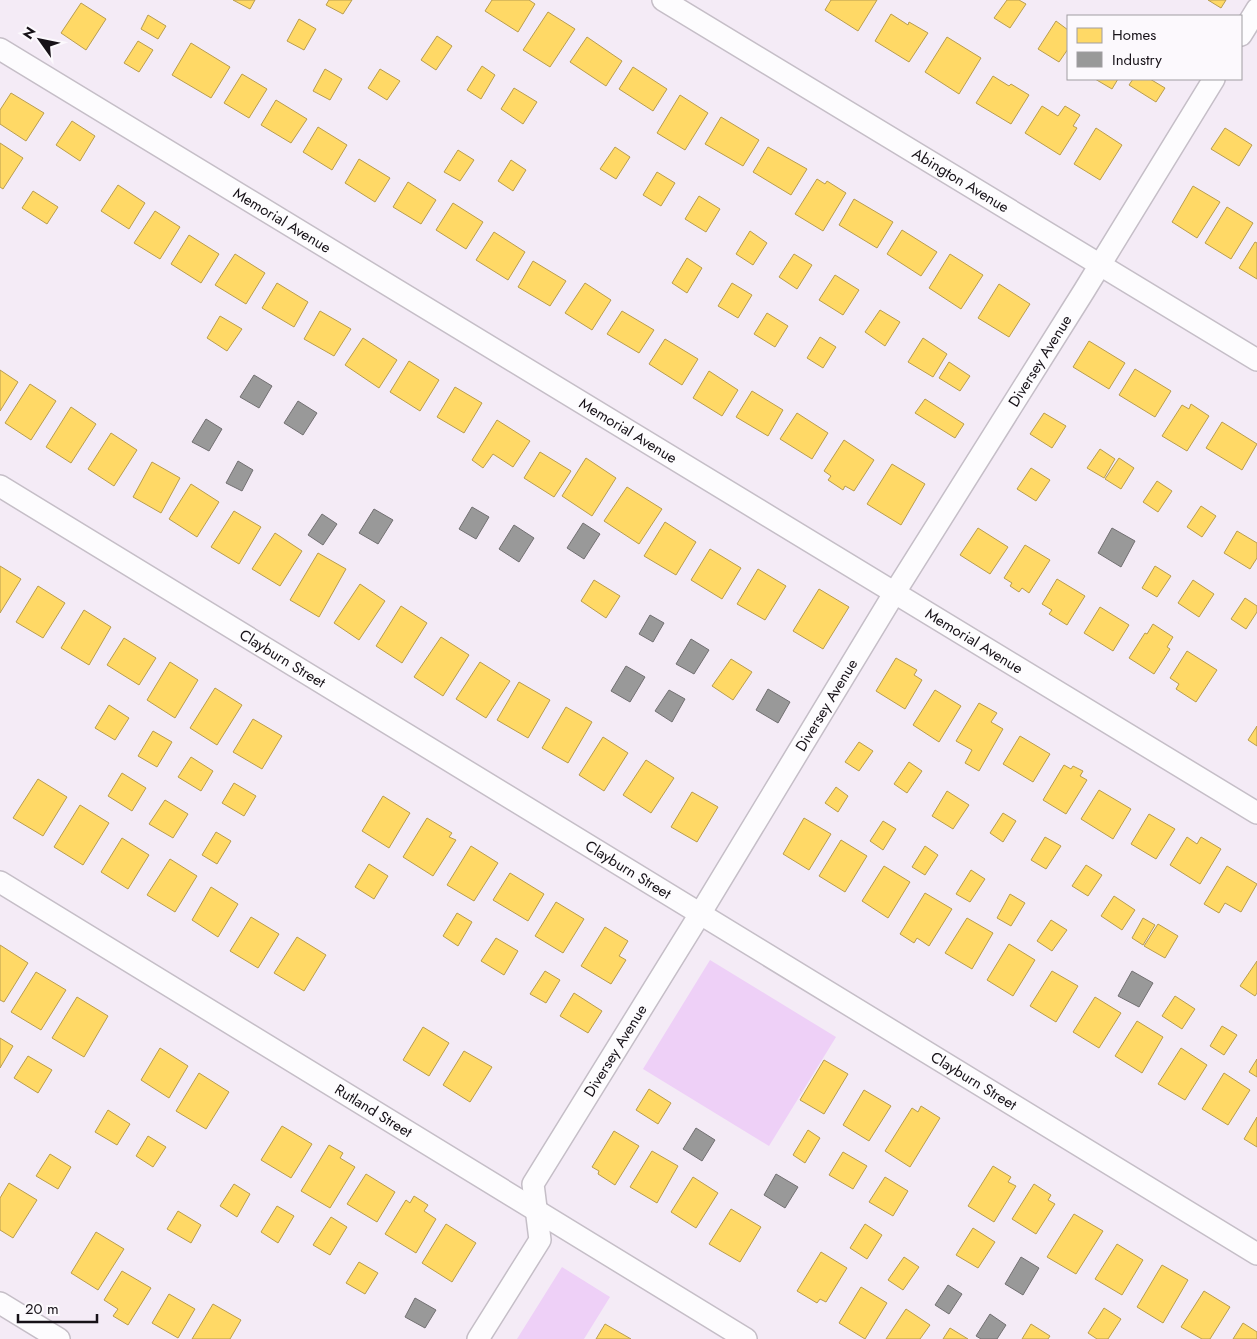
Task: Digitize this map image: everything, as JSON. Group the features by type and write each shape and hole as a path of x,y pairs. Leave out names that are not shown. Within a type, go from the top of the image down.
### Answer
{"street":[{"name":"Abington Avenue","path":"664,0 1257,360"},
{"path":"1242,33 1257,9"},
{"name":"Memorial Avenue","path":"0,49 1257,813"},
{"name":"Diversey Avenue","path":"478,1339 540,1240 533,1184 700,914 895,592 1213,80"},
{"name":"Clayburn Street","path":"0,486 1257,1254"},
{"name":"Rutland Street","path":"0,882 746,1339"},
{"path":"0,1303 59,1339"}],"shaded area":[{"path":"710,960 836,1037 769,1146 643,1069"},
{"path":"562,1267 610,1297 584,1339 517,1339"}],"building: Homes":[{"path":"233,0 255,0 250,9"},
{"path":"329,0 352,0 343,14 326,5"},
{"path":"492,0 529,0 535,4 518,32 485,11"},
{"path":"831,0 877,0 858,31 825,10"},
{"path":"1007,0 1019,0 1026,4 1010,28 994,18"},
{"path":"1208,0 1226,0 1221,8"},
{"path":"81,3 106,19 86,50 61,33"},
{"path":"548,12 575,29 550,67 523,50"},
{"path":"891,14 908,25 909,22 928,33 909,62 875,41"},
{"path":"148,15 166,26 158,39 141,29"},
{"path":"299,19 316,29 304,50 287,41"},
{"path":"1056,21 1067,29 1067,50 1059,62 1038,49"},
{"path":"437,36 452,46 436,70 421,60"},
{"path":"587,37 622,61 606,86 570,62"},
{"path":"947,37 981,58 959,94 925,72"},
{"path":"138,41 153,50 139,72 124,63"},
{"path":"191,43 230,67 211,98 172,75"},
{"path":"482,66 495,75 481,99 467,90"},
{"path":"633,67 667,89 653,111 619,89"},
{"path":"325,69 342,79 330,100 313,91"},
{"path":"380,69 400,81 387,100 368,88"},
{"path":"242,74 267,89 249,118 224,103"},
{"path":"993,76 1029,95 1011,124 976,103"},
{"path":"1097,80 1117,80 1112,89"},
{"path":"1132,80 1152,80 1165,88 1156,102 1129,85"},
{"path":"514,88 537,102 523,124 501,109"},
{"path":"11,93 44,113 26,141 0,124 0,110"},
{"path":"680,95 708,113 685,150 657,133"},
{"path":"276,100 307,119 291,143 261,125"},
{"path":"1042,106 1058,116 1065,106 1080,115 1073,126 1077,128 1060,155 1025,133"},
{"path":"721,117 759,140 743,166 705,144"},
{"path":"72,121 95,136 80,161 56,145"},
{"path":"318,127 347,145 332,170 303,152"},
{"path":"1096,128 1122,145 1100,180 1074,164"},
{"path":"1225,128 1252,145 1239,166 1211,149"},
{"path":"0,143 23,158 3,189 0,187"},
{"path":"615,147 630,157 616,179 600,169"},
{"path":"768,147 807,169 791,195 753,172"},
{"path":"458,150 474,160 460,181 444,172"},
{"path":"359,159 390,178 375,202 345,183"},
{"path":"511,160 526,170 513,191 498,181"},
{"path":"657,172 675,183 661,206 643,195"},
{"path":"817,179 825,184 827,181 846,193 823,231 795,214"},
{"path":"408,182 436,200 421,224 393,207"},
{"path":"118,185 145,203 129,229 101,211"},
{"path":"1193,186 1220,202 1197,238 1172,222"},
{"path":"33,191 58,207 47,224 22,208"},
{"path":"699,196 720,209 706,232 685,219"},
{"path":"854,199 893,222 877,248 839,225"},
{"path":"453,203 483,222 466,249 436,230"},
{"path":"1227,207 1253,223 1231,259 1205,243"},
{"path":"155,211 180,227 160,259 134,243"},
{"path":"902,230 937,252 921,276 887,254"},
{"path":"750,231 767,243 753,265 736,254"},
{"path":"494,232 525,252 508,280 476,260"},
{"path":"189,235 219,254 201,283 171,264"},
{"path":"1255,242 1257,243 1257,279 1239,268"},
{"path":"235,254 265,273 246,304 215,285"},
{"path":"794,254 812,265 797,289 779,277"},
{"path":"950,254 983,275 961,309 929,288"},
{"path":"687,258 702,268 687,293 672,283"},
{"path":"533,261 566,281 550,306 518,287"},
{"path":"835,275 859,290 843,315 819,300"},
{"path":"277,283 308,302 294,327 262,308"},
{"path":"585,283 611,300 592,330 565,313"},
{"path":"732,283 752,295 738,318 718,306"},
{"path":"999,284 1030,304 1009,337 978,318"},
{"path":"880,310 900,322 885,346 865,332"},
{"path":"320,311 351,329 334,356 304,339"},
{"path":"622,311 654,330 639,353 607,334"},
{"path":"767,313 788,326 775,347 754,334"},
{"path":"220,316 242,329 227,351 207,338"},
{"path":"820,337 836,347 823,368 807,358"},
{"path":"363,338 397,360 379,388 345,365"},
{"path":"923,338 947,354 933,377 908,362"},
{"path":"665,339 698,359 682,385 649,364"},
{"path":"1089,341 1125,363 1109,389 1073,367"},
{"path":"409,361 439,380 420,411 390,392"},
{"path":"949,362 970,376 960,391 939,378"},
{"path":"1135,369 1171,391 1155,417 1119,395"},
{"path":"0,370 18,382 0,411"},
{"path":"709,371 738,390 722,416 693,398"},
{"path":"30,384 56,401 31,440 5,423"},
{"path":"455,387 482,403 464,433 437,417"},
{"path":"752,391 783,410 768,436 736,417"},
{"path":"925,399 964,424 955,438 915,413"},
{"path":"1191,404 1209,416 1187,451 1162,436 1182,405 1189,409"},
{"path":"71,407 96,424 71,463 46,447"},
{"path":"797,413 828,433 812,459 780,439"},
{"path":"1044,413 1066,426 1052,448 1030,434"},
{"path":"497,420 530,441 513,467 493,454 483,468 472,460"},
{"path":"1222,422 1257,444 1242,470 1206,448"},
{"path":"111,433 137,450 114,486 88,469"},
{"path":"844,440 874,460 854,491 845,486 843,490 828,480 831,476 824,471"},
{"path":"1100,449 1115,459 1104,478 1087,468"},
{"path":"540,452 571,471 554,497 524,478"},
{"path":"586,458 616,478 592,516 562,496"},
{"path":"1119,458 1134,468 1121,489 1105,479"},
{"path":"152,462 180,478 161,513 133,497"},
{"path":"892,464 925,484 901,525 867,504"},
{"path":"1031,468 1050,480 1036,501 1017,489"},
{"path":"1157,481 1172,491 1158,512 1143,502"},
{"path":"191,484 219,502 197,537 169,519"},
{"path":"627,487 662,509 639,544 604,521"},
{"path":"1201,506 1216,516 1202,537 1187,527"},
{"path":"234,511 261,527 239,564 211,547"},
{"path":"665,522 696,542 676,575 644,556"},
{"path":"978,528 1008,547 990,574 960,555"},
{"path":"1237,531 1257,543 1257,558 1250,569 1224,553"},
{"path":"275,533 302,551 280,586 252,569"},
{"path":"1025,545 1050,560 1029,593 1022,588 1019,592 1010,586 1012,583 1004,578"},
{"path":"710,549 741,568 722,599 691,580"},
{"path":"318,553 346,569 319,617 290,600"},
{"path":"0,566 21,579 0,613"},
{"path":"1155,566 1171,576 1157,597 1142,588"},
{"path":"758,569 786,586 765,620 737,604"},
{"path":"1057,579 1085,596 1067,625 1049,614 1052,610 1042,604"},
{"path":"594,580 620,596 606,618 581,601"},
{"path":"1193,580 1214,594 1199,617 1178,603"},
{"path":"360,584 385,601 359,640 334,623"},
{"path":"38,586 65,603 43,638 16,622"},
{"path":"819,589 849,607 823,649 793,631"},
{"path":"1245,598 1257,606 1257,612 1246,629 1231,619"},
{"path":"401,606 427,623 402,663 376,646"},
{"path":"1100,607 1129,625 1113,651 1084,633"},
{"path":"84,610 111,627 89,665 61,648"},
{"path":"1153,624 1173,637 1167,647 1170,649 1154,674 1129,658"},
{"path":"441,637 469,655 443,696 414,677"},
{"path":"124,638 156,658 139,685 107,665"},
{"path":"1187,651 1217,670 1196,702 1176,689 1179,684 1170,678"},
{"path":"896,658 917,670 914,675 922,680 905,709 876,691"},
{"path":"731,659 752,672 733,700 712,686"},
{"path":"170,662 198,680 175,718 147,700"},
{"path":"480,662 510,681 486,718 456,699"},
{"path":"519,682 550,700 528,738 497,720"},
{"path":"215,688 242,705 217,745 190,728"},
{"path":"935,690 961,706 939,742 913,725"},
{"path":"979,703 997,713 991,722 1003,729 979,771 965,763 972,750 956,741"},
{"path":"109,705 129,718 115,740 95,728"},
{"path":"566,707 592,722 568,763 542,748"},
{"path":"253,719 282,736 262,769 233,752"},
{"path":"1257,726 1257,746 1248,740"},
{"path":"153,731 172,742 157,767 138,756"},
{"path":"1020,736 1050,754 1033,782 1003,764"},
{"path":"603,737 628,753 604,791 579,775"},
{"path":"859,742 873,751 859,771 845,762"},
{"path":"191,757 213,771 201,791 178,777"},
{"path":"646,760 674,778 651,813 623,795"},
{"path":"909,762 922,771 907,793 894,784"},
{"path":"1064,765 1071,769 1073,766 1083,771 1080,776 1087,780 1066,814 1043,800"},
{"path":"122,773 146,788 132,811 108,796"},
{"path":"38,779 67,797 43,836 13,818"},
{"path":"234,783 256,796 244,816 222,803"},
{"path":"836,787 848,796 838,812 825,803"},
{"path":"1099,790 1131,809 1113,839 1081,819"},
{"path":"947,791 969,805 953,829 932,816"},
{"path":"692,792 718,807 697,842 671,827"},
{"path":"383,796 410,813 389,848 362,831"},
{"path":"165,800 188,814 173,838 149,824"},
{"path":"80,805 109,823 83,865 54,847"},
{"path":"1003,813 1016,821 1003,842 990,833"},
{"path":"1149,814 1175,829 1156,859 1131,844"},
{"path":"427,818 452,833 449,837 456,840 433,876 403,857"},
{"path":"804,818 831,834 809,870 783,854"},
{"path":"883,821 896,829 883,850 870,841"},
{"path":"216,832 231,841 217,864 202,855"},
{"path":"1045,837 1061,846 1046,869 1031,860"},
{"path":"1187,837 1197,844 1201,837 1221,849 1200,884 1170,865"},
{"path":"122,838 149,855 128,889 101,872"},
{"path":"841,840 867,856 845,892 819,876"},
{"path":"471,846 498,863 474,901 447,885"},
{"path":"925,846 938,855 925,875 912,867"},
{"path":"170,859 197,876 175,912 147,895"},
{"path":"369,864 388,876 374,899 355,887"},
{"path":"1086,865 1102,875 1088,896 1072,886"},
{"path":"884,866 910,882 888,918 862,901"},
{"path":"1227,866 1257,884 1241,912 1225,903 1219,913 1204,904"},
{"path":"971,870 985,879 970,902 956,894"},
{"path":"510,873 544,894 528,921 493,900"},
{"path":"211,887 238,904 218,937 192,920"},
{"path":"925,893 952,909 929,946 917,938 914,943 900,934"},
{"path":"1010,894 1025,903 1011,926 997,918"},
{"path":"1114,896 1135,910 1122,930 1101,916"},
{"path":"556,902 584,919 563,953 535,936"},
{"path":"457,913 472,922 458,946 443,936"},
{"path":"251,917 279,934 258,968 230,951"},
{"path":"967,918 993,933 972,969 945,953"},
{"path":"1143,918 1155,925 1143,945 1132,938"},
{"path":"1051,920 1067,930 1052,951 1037,941"},
{"path":"1158,924 1178,936 1165,958 1144,946"},
{"path":"605,927 628,941 619,956 626,960 611,984 581,966"},
{"path":"297,937 326,955 304,991 274,973"},
{"path":"496,938 518,951 504,975 481,961"},
{"path":"1009,944 1035,960 1013,996 987,980"},
{"path":"0,945 28,963 4,1002 0,1000"},
{"path":"1257,961 1257,993 1255,996 1240,986"},
{"path":"545,971 560,980 546,1003 530,994"},
{"path":"1052,971 1078,986 1056,1022 1030,1006"},
{"path":"36,972 66,990 41,1030 11,1012"},
{"path":"574,993 602,1011 588,1033 560,1016"},
{"path":"1175,996 1195,1009 1182,1029 1162,1016"},
{"path":"77,997 108,1016 84,1057 52,1038"},
{"path":"1095,997 1121,1013 1099,1048 1073,1032"},
{"path":"1137,1021 1163,1037 1142,1073 1115,1056"},
{"path":"1222,1026 1237,1035 1224,1055 1210,1046"},
{"path":"423,1027 449,1043 429,1076 403,1060"},
{"path":"0,1038 13,1046 0,1068"},
{"path":"160,1048 188,1066 169,1098 141,1080"},
{"path":"1181,1048 1207,1065 1185,1100 1158,1084"},
{"path":"464,1051 492,1067 470,1102 443,1085"},
{"path":"28,1056 52,1070 38,1093 14,1078"},
{"path":"1257,1059 1257,1077 1249,1072"},
{"path":"824,1060 848,1074 824,1114 800,1100"},
{"path":"199,1073 229,1092 206,1129 176,1111"},
{"path":"1224,1073 1250,1090 1228,1125 1202,1109"},
{"path":"649,1089 671,1103 658,1124 636,1110"},
{"path":"864,1090 891,1106 869,1141 843,1125"},
{"path":"921,1106 940,1118 910,1167 885,1151 912,1108 918,1112"},
{"path":"108,1110 130,1124 117,1145 95,1132"},
{"path":"1257,1117 1257,1147 1244,1139"},
{"path":"282,1126 312,1144 291,1178 261,1160"},
{"path":"808,1130 820,1138 805,1163 793,1155"},
{"path":"614,1131 639,1146 615,1185 598,1174 599,1171 592,1167"},
{"path":"148,1136 166,1147 153,1167 136,1156"},
{"path":"329,1145 343,1153 340,1158 355,1167 330,1208 301,1191"},
{"path":"652,1151 678,1166 657,1203 630,1187"},
{"path":"843,1152 867,1166 853,1189 829,1175"},
{"path":"50,1154 71,1167 58,1189 36,1176"},
{"path":"993,1166 1011,1177 1008,1182 1016,1186 994,1222 968,1206"},
{"path":"366,1174 395,1192 377,1222 347,1204"},
{"path":"693,1177 718,1193 696,1228 671,1212"},
{"path":"885,1177 908,1191 893,1216 869,1202"},
{"path":"9,1183 37,1200 13,1238 0,1230 0,1198"},
{"path":"234,1184 250,1194 237,1217 220,1206"},
{"path":"1034,1184 1051,1195 1048,1200 1055,1204 1036,1234 1012,1219"},
{"path":"414,1196 428,1205 424,1211 436,1219 416,1253 385,1234 406,1200 410,1203"},
{"path":"277,1206 294,1216 278,1243 261,1232"},
{"path":"731,1209 761,1227 740,1262 709,1244"},
{"path":"178,1211 201,1225 191,1243 167,1229"},
{"path":"1074,1214 1103,1231 1076,1274 1047,1257"},
{"path":"331,1217 347,1227 330,1255 313,1245"},
{"path":"446,1224 476,1243 452,1282 422,1263"},
{"path":"865,1224 882,1235 867,1259 850,1248"},
{"path":"973,1228 995,1242 978,1268 956,1255"},
{"path":"96,1232 124,1249 98,1290 71,1273"},
{"path":"1117,1244 1143,1260 1122,1295 1095,1279"},
{"path":"821,1252 847,1268 826,1302 820,1299 817,1303 797,1291"},
{"path":"904,1257 919,1267 903,1290 888,1280"},
{"path":"359,1262 378,1273 365,1294 346,1283"},
{"path":"1162,1265 1188,1280 1163,1323 1137,1307"},
{"path":"122,1271 151,1288 128,1325 113,1316 118,1309 104,1300"},
{"path":"861,1287 887,1303 865,1339 839,1323"},
{"path":"1204,1291 1230,1307 1210,1339 1202,1339 1181,1327"},
{"path":"169,1294 195,1309 178,1338 152,1323"},
{"path":"213,1304 241,1320 230,1339 192,1339"},
{"path":"1104,1308 1121,1319 1108,1339 1097,1339 1088,1333"},
{"path":"906,1309 930,1325 920,1339 886,1339"},
{"path":"1243,1323 1257,1332 1257,1339 1233,1339"},
{"path":"605,1324 631,1339 596,1339"},
{"path":"1031,1324 1050,1336 1048,1339 1022,1339"},
{"path":"950,1328 968,1339 943,1339"}],"building: Industry":[{"path":"254,375 272,386 259,408 240,397"},
{"path":"298,401 317,413 303,435 284,423"},
{"path":"206,419 222,429 209,451 192,442"},
{"path":"238,461 253,470 242,491 226,483"},
{"path":"472,507 489,517 476,539 459,529"},
{"path":"374,509 393,520 378,544 359,533"},
{"path":"322,514 337,524 323,545 308,535"},
{"path":"583,523 600,534 584,559 567,548"},
{"path":"514,525 534,538 519,562 499,549"},
{"path":"1112,528 1135,541 1121,567 1098,553"},
{"path":"650,615 664,623 653,642 639,634"},
{"path":"691,639 709,650 694,674 676,664"},
{"path":"626,666 645,677 630,702 611,691"},
{"path":"768,689 790,702 778,723 756,710"},
{"path":"669,690 685,699 672,722 655,711"},
{"path":"1132,971 1153,983 1139,1007 1118,996"},
{"path":"696,1128 715,1140 702,1161 683,1149"},
{"path":"776,1174 798,1187 785,1208 764,1195"},
{"path":"1021,1257 1039,1268 1023,1295 1005,1284"},
{"path":"948,1285 962,1294 949,1314 935,1305"},
{"path":"415,1298 436,1310 425,1328 405,1317"},
{"path":"990,1314 1006,1325 997,1339 981,1339 976,1336"}]}
